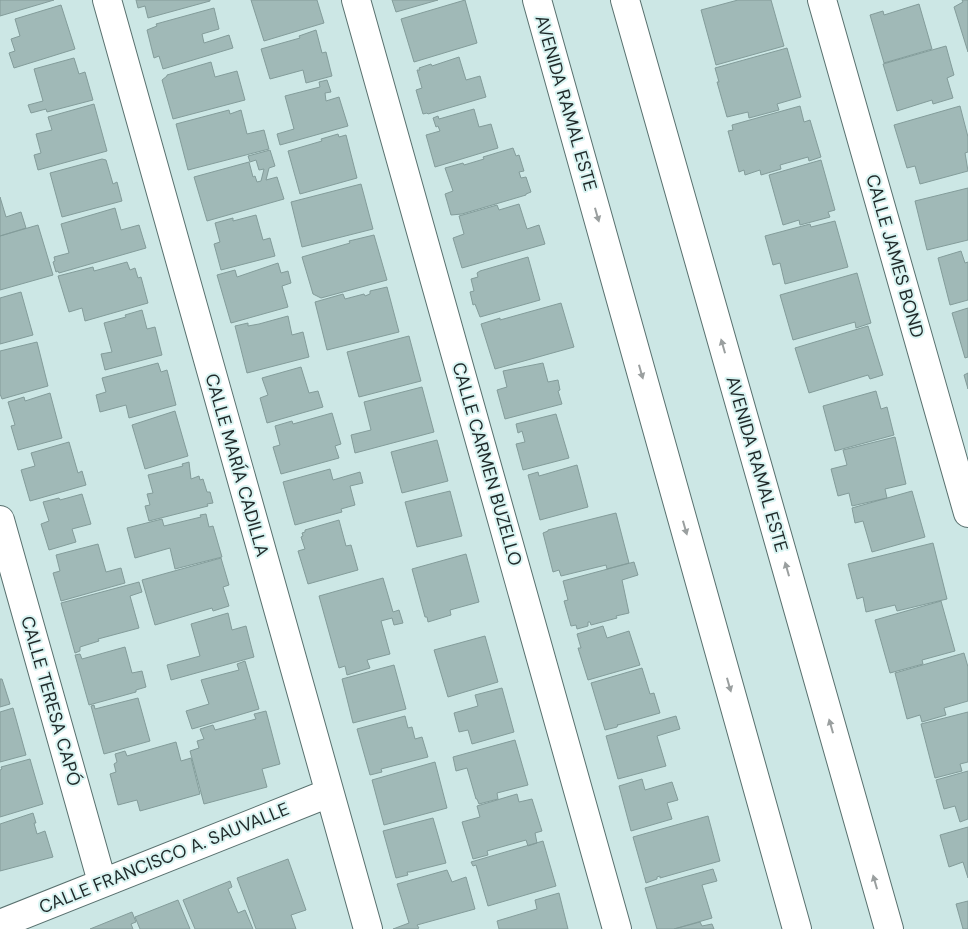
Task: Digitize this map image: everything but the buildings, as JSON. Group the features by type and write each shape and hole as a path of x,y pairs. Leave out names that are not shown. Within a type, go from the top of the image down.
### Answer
{"street":[{"name":"CALLE MARÍA CADILLA","path":"107,0 368,929"},
{"name":"CALLE CARMEN BUZELLO","path":"356,0 617,929"},
{"name":"AVENIDA RAMAL ESTE","path":"537,0 798,929"},
{"name":"AVENIDA RAMAL ESTE","path":"625,0 889,929"},
{"name":"CALLE JAMES BOND","path":"822,0 962,470 968,513"},
{"name":"CALLE TERESA CAPÓ","path":"0,520 102,882"},
{"name":"CALLE FRANCISCO A. SAUVALLE","path":"0,924 329,793"}]}
